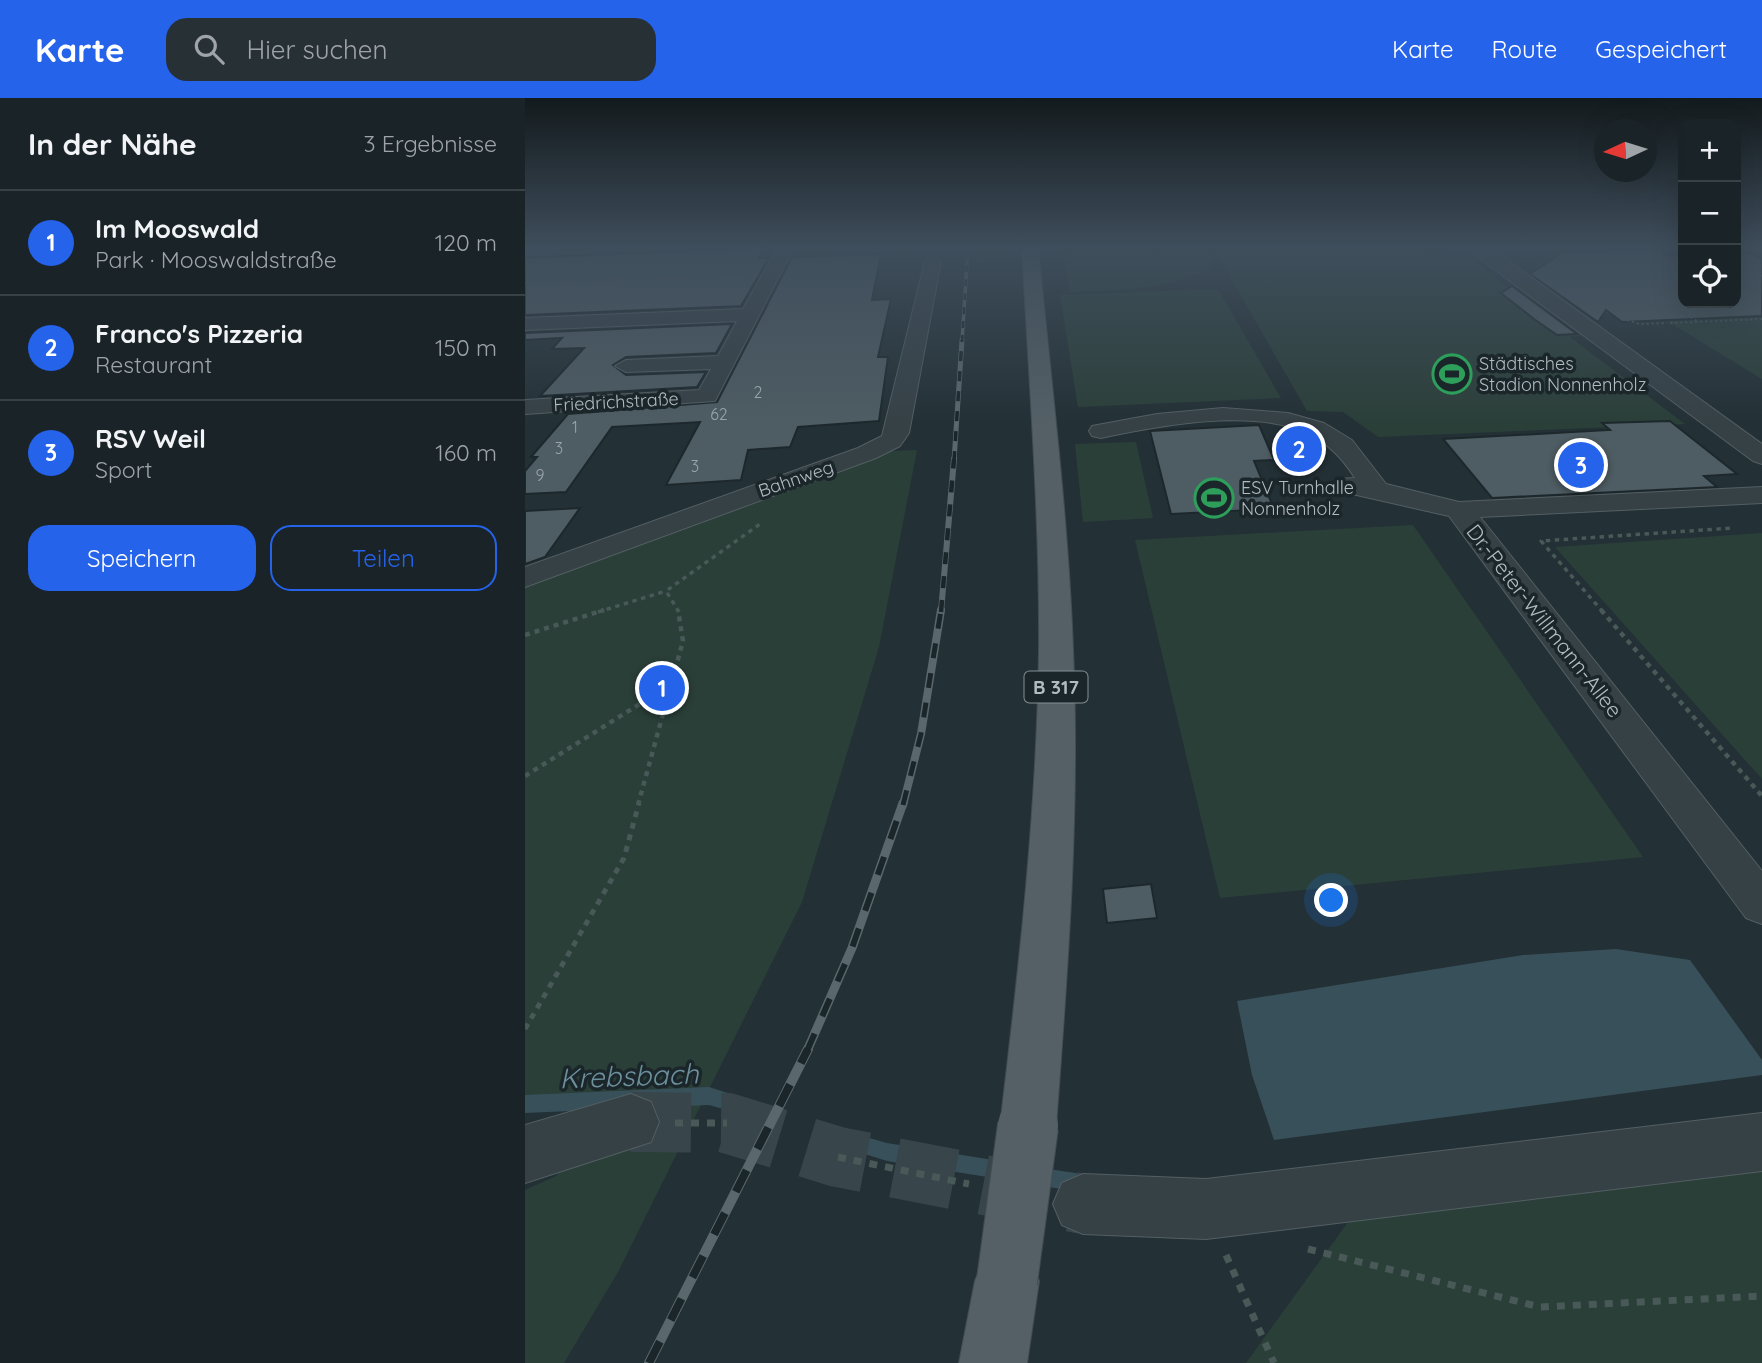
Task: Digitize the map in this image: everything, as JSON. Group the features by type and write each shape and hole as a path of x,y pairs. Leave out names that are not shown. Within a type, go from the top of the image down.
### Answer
{"main road":[{"name":"B 317","path":"992,1363 1007,1281 1028,1126 1045,955 1056,729 1053,579 1034,306"}],"street":[{"path":"626,366 725,362 753,306"},
{"name":"Bahnweg","path":"525,578 631,537 867,453 891,441 897,433 924,306"},
{"path":"1555,306 1762,456"},
{"path":"525,324 748,314"},
{"name":"Friedrichstraße","path":"529,417 551,406 708,396 725,362"},
{"path":"1101,430 1146,420 1264,415 1289,418 1340,442 1375,488"},
{"path":"1346,484 1375,488 1412,502 1459,510"},
{"name":"Dr.-Peter-Willmann-Allee","path":"1459,510 1762,495"},
{"name":"Dr.-Peter-Willmann-Allee","path":"1459,510 1762,905"},
{"path":"525,1154 631,1122"},
{"path":"1083,1204 1206,1209 1762,1142"}],"path":[{"path":"1673,307 1698,322"},
{"path":"1627,320 1640,324 1762,319"},
{"path":"525,635 666,591 765,520"},
{"path":"1734,528 1541,541 1762,796"},
{"path":"525,1029 624,858 683,641 680,614 666,591"},
{"path":"525,776 671,685"},
{"path":"838,1157 981,1186"},
{"path":"1206,1209 1274,1363"},
{"path":"1292,1244 1539,1307 1762,1296"}],"green space":[{"path":"1062,306 1228,306 1281,398 1078,407"},
{"name":"Städtisches Stadion Nonnenholz","path":"1247,306 1548,306 1588,335 1570,337 1685,424 1378,437 1343,412 1307,411"},
{"path":"1591,306 1762,306 1762,379 1667,321 1645,322 1598,311"},
{"path":"1136,442 1153,518 1083,522 1075,444"},
{"path":"917,450 879,647 802,902 618,1272 564,1363 525,1363 525,1190 556,1176 594,1131 601,1094 525,1099 525,585 890,451"},
{"path":"1413,525 1643,857 1220,898 1135,540"},
{"path":"1762,533 1762,779 1555,547"},
{"path":"1762,1155 1762,1363 1246,1363 1356,1211"}],"water":[{"path":"1616,949 1690,960 1762,1060 1762,1075 1274,1140 1252,1075 1237,1001 1523,955"}],"building":[{"path":"525,306 740,306 525,315"},
{"path":"767,306 889,306 878,357 888,357 879,421 798,427 790,447 748,450 741,480 666,485 700,422 612,427 566,492 525,494 525,471 537,457 531,457 568,414 717,402"},
{"path":"1518,306 1539,306 1577,334 1557,335"},
{"path":"1575,306 1762,306 1762,316 1622,322 1606,310 1598,322"},
{"path":"732,324 716,353 626,357 613,365 626,375 706,372 697,387 540,396 584,348 552,349 562,338 525,340 525,333"},
{"path":"1670,421 1737,474 1704,476 1717,487 1492,498 1443,439 1610,430 1602,423"},
{"path":"1259,425 1274,460 1254,461 1274,509 1171,514 1150,431"},
{"path":"580,508 545,557 525,564 525,511"},
{"path":"1151,884 1157,918 1107,923 1103,889"}],"waterway":[{"name":"Krebsbach","path":"525,1104 709,1096 734,1103"},
{"path":"845,1140 887,1152 1006,1171"},
{"path":"1035,1176 1082,1183"}],"tunnel":[{"path":"631,1122 727,1123 838,1157 1083,1204"}],"railway":[{"path":"962,342 964,306"},
{"path":"954,461 962,340"},
{"path":"941,612 954,459"},
{"path":"903,805 921,734 941,610"},
{"path":"807,1051 852,948 903,803"},
{"path":"649,1363 807,1051"}],"place":[{"name":"Städtisches Stadion Nonnenholz","path":"1452,374"},
{"name":"Franco's Pizzeria","path":"1299,449"},
{"name":"RSV Weil","path":"1581,465"},
{"name":"ESV Turnhalle Nonnenholz","path":"1214,498"},
{"name":"Im Mooswald","path":"662,688"}]}
